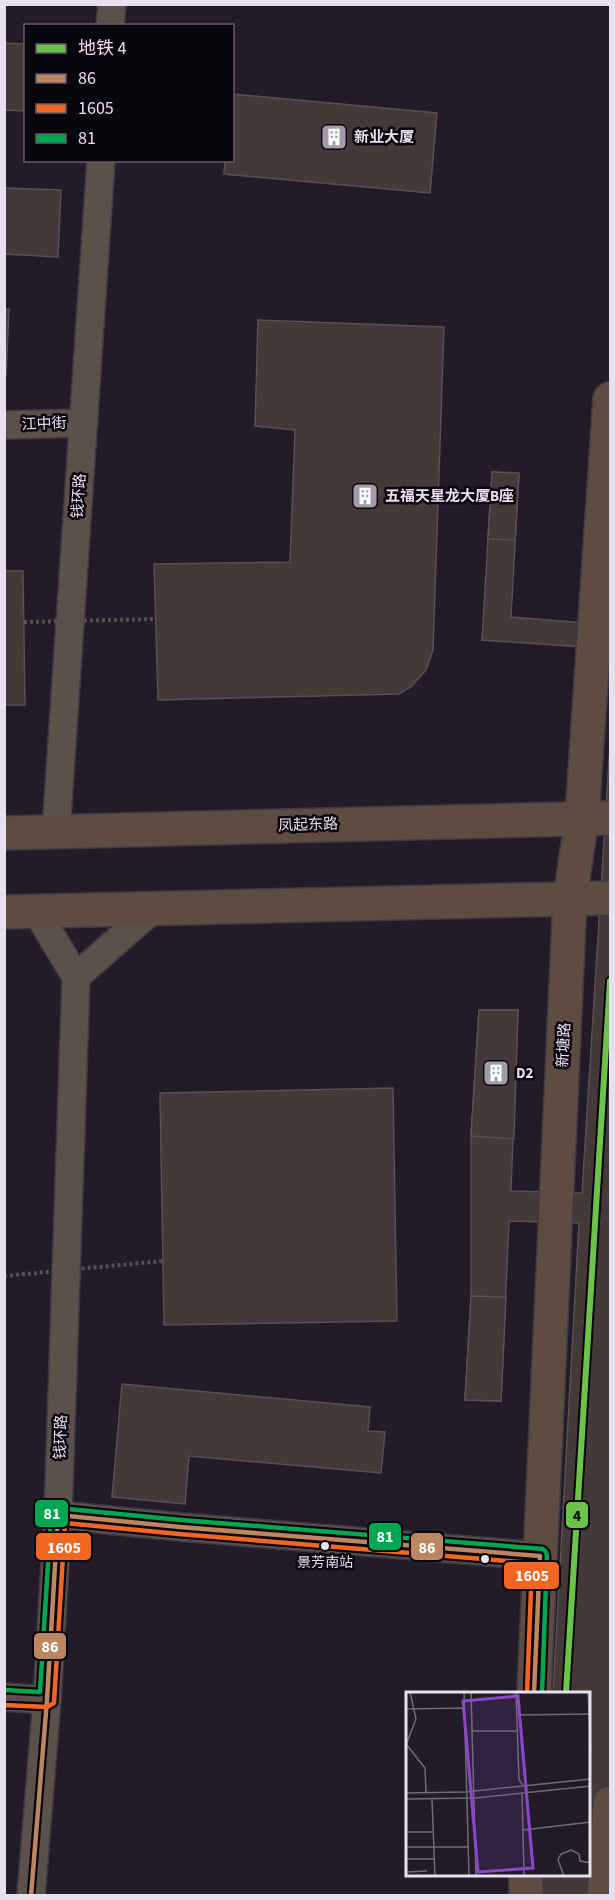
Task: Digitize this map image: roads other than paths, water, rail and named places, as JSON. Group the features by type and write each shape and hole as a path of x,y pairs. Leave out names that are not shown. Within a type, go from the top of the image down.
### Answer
{"main road":[{"name":"新塘路","path":"534,1692 570,898 596,818 610,399"},
{"name":"凤起东路","path":"4,833 596,818"},
{"path":"4,912 610,898"},
{"path":"604,1896 610,1819"},
{"path":"526,1876 526,1896"}],"street":[{"path":"110,24 112,4"},
{"name":"钱环路","path":"56,832 101,162"},
{"name":"江中街","path":"4,425 84,423"},
{"path":"36,912 76,977 153,909"},
{"name":"钱环路","path":"31,1896 47,1700 58,1515 76,977"},
{"path":"58,1515 540,1556"},
{"path":"4,1697 47,1700"}],"metro line":[{"name":"4","path":"566,1692 610,981"}],"place":[{"name":"新业大厦","path":"334,137"},
{"name":"五福天星龙大厦B座","path":"365,496"},
{"name":"D2","path":"496,1073"},
{"name":"景芳南站","path":"325,1546"}]}
